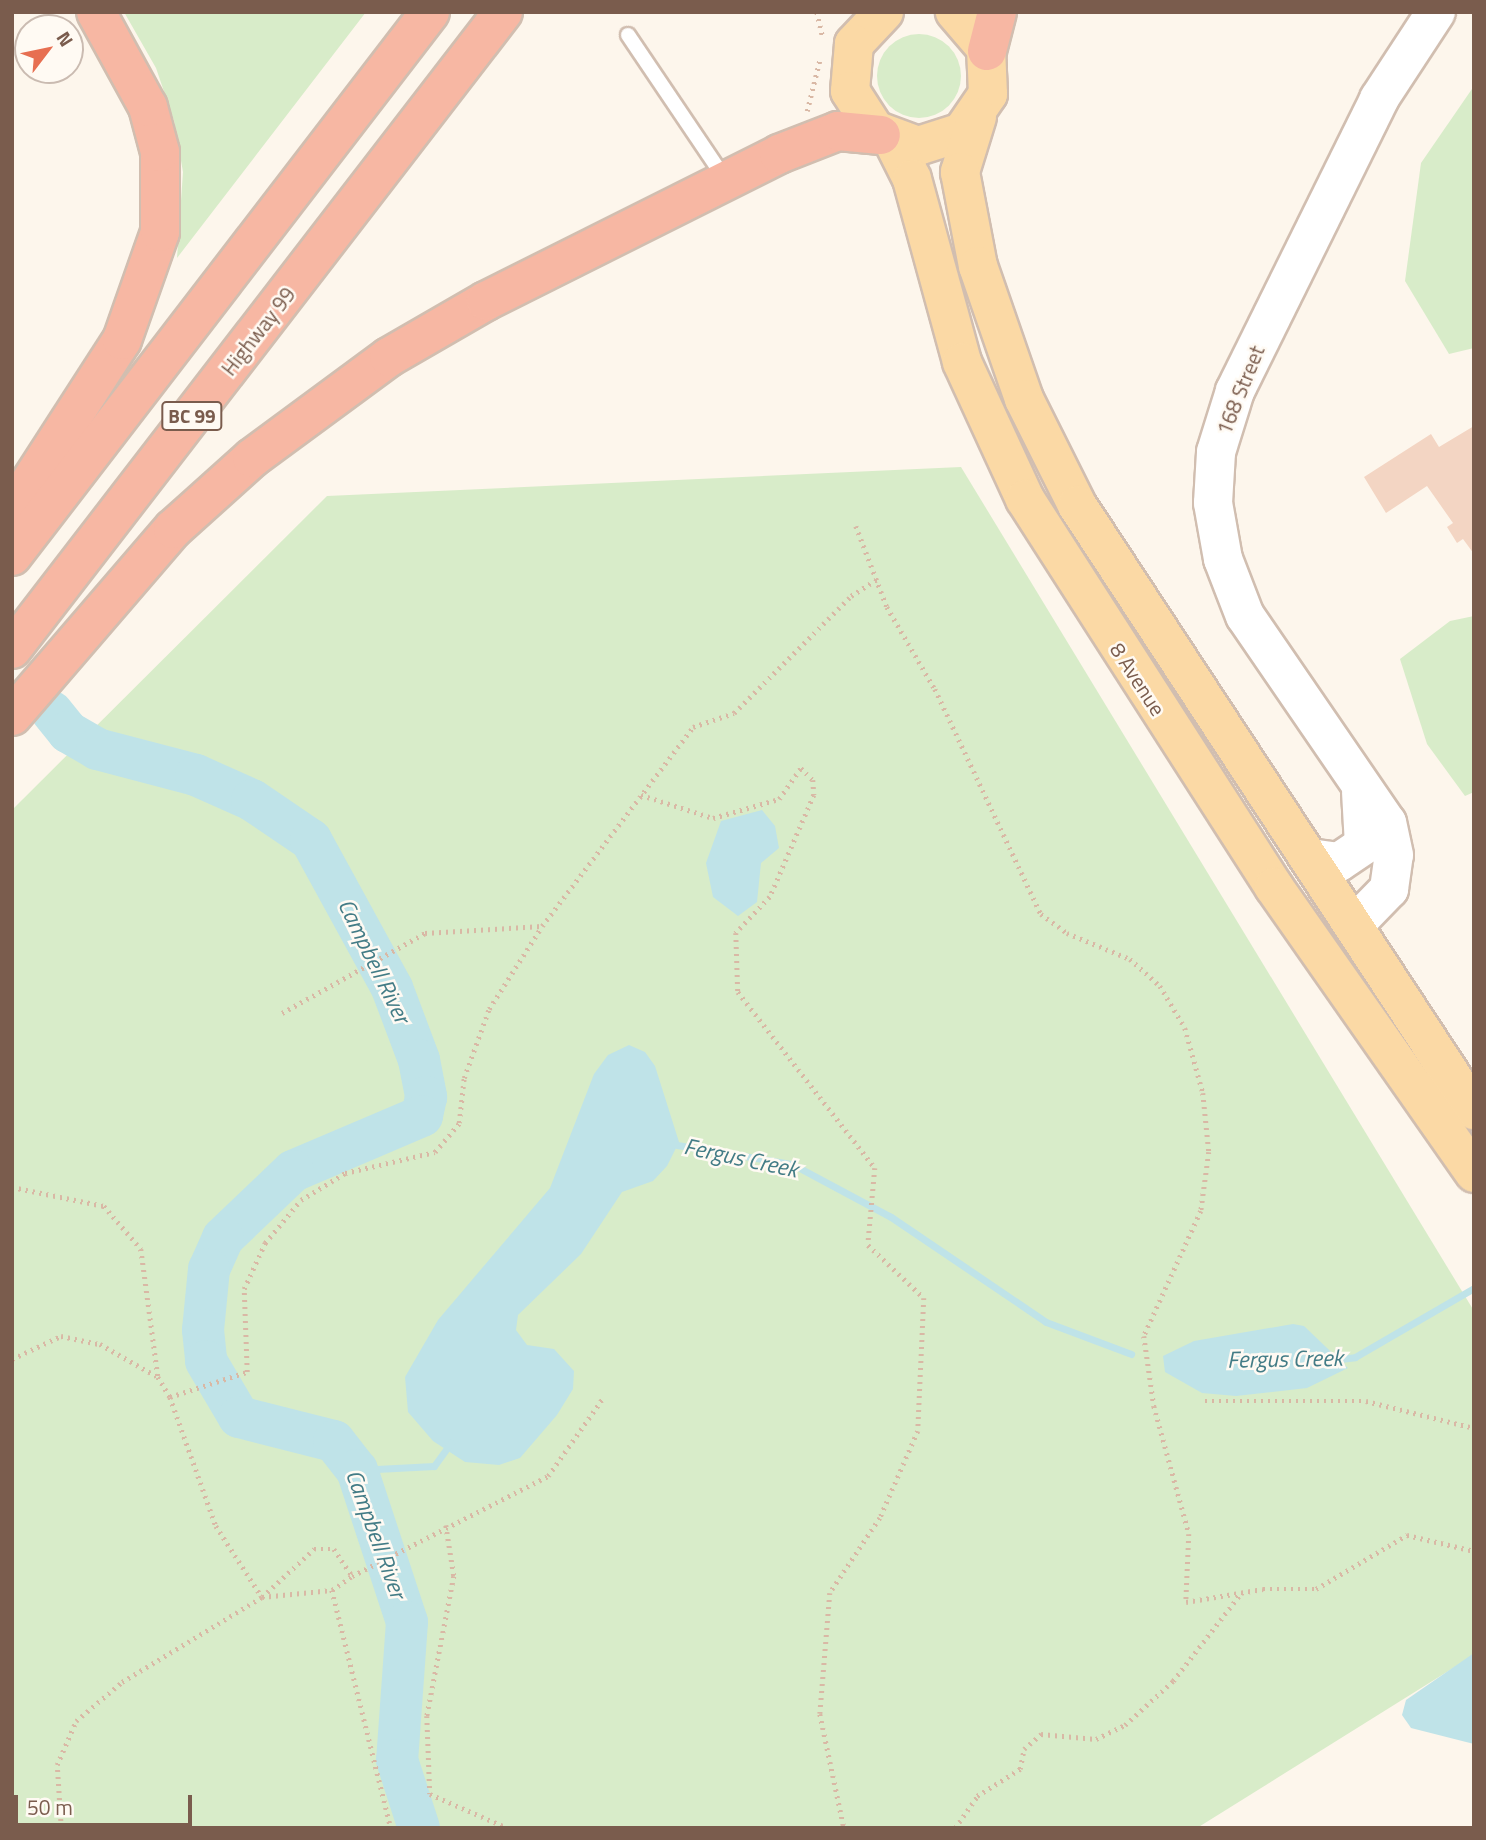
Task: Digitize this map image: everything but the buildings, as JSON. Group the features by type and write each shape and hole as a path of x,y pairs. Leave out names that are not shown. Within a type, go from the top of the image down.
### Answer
{"highway":[{"path":"12,510 122,340 160,232 160,152 148,107 96,12"},
{"name":"BC 99","path":"12,556 430,12"},
{"name":"Highway 99","path":"12,649 503,12"},
{"path":"987,51 997,12"},
{"path":"12,716 156,546 295,424 438,328 726,180 828,134 887,138"}],"main road":[{"path":"843,12 850,57"},
{"path":"850,57 862,31 884,12"},
{"path":"955,12 987,51 990,86 961,154 961,180 978,266 1024,399 1077,505 1355,924 1474,1110"},
{"name":"168 Street","path":"1355,924 1389,889 1394,855 1387,823 1356,772 1245,616 1215,514 1216,452 1235,391 1379,99 1436,12"},
{"name":"8 Avenue","path":"850,57 852,98 887,138 912,179 969,380 1017,483 1063,562 1274,887 1474,1173"},
{"path":"887,138 941,142 977,117"},
{"path":"1063,562 1106,592 1291,880 1325,912 1355,924"},
{"name":"168 Street","path":"1310,858 1339,862 1364,845 1367,818 1356,772"}],"lane":[{"path":"628,35 726,180"}],"path":[{"path":"808,116 808,89 824,48 817,12"},
{"path":"856,526 876,580 1041,914 1067,933 1130,959 1160,986 1185,1028 1203,1093 1209,1152 1201,1212 1144,1336 1154,1406 1189,1534 1185,1602 1316,1589 1407,1535 1474,1551"},
{"path":"171,1396 247,1372 244,1289 265,1243 301,1200 345,1173 435,1152 459,1123 464,1078 489,1009 542,926 693,727 734,713 851,596 876,580"},
{"path":"641,795 713,818 779,799 801,768 813,780 814,795 770,897 737,933 738,992 875,1168 868,1245 924,1298 918,1431 880,1518 830,1593 820,1714 844,1828"},
{"path":"282,1013 355,969 425,933 542,926"},
{"path":"12,1187 104,1206 141,1249 158,1377"},
{"path":"12,1359 61,1336 100,1344 158,1377 171,1396 216,1526 262,1597"},
{"path":"262,1597 332,1590 353,1575 548,1476 603,1398"},
{"path":"1205,1401 1366,1401 1474,1428"},
{"path":"446,1526 454,1576 427,1716 430,1794 508,1828"},
{"path":"61,1828 57,1765 76,1721 122,1682 262,1597 314,1549 334,1549 353,1575"},
{"path":"332,1590 391,1828"},
{"path":"955,1828 977,1796 1020,1769 1024,1749 1041,1734 1096,1739 1125,1725 1181,1672 1239,1595"}],"green space":[{"path":"124,12 366,12 177,258 183,172 174,121 156,68"},
{"path":"919,34 935,37 949,46 958,60 961,76 958,92 949,106 935,115 919,118 903,115 889,106 880,92 877,76 880,60 889,46 903,37"},
{"path":"1474,86 1474,348 1449,354 1405,281 1421,163"},
{"path":"961,467 1474,1311 1474,1655 1197,1828 12,1828 12,810 327,496"},
{"path":"1474,616 1474,792 1465,796 1427,744 1400,659 1450,621"}],"water":[{"path":"762,810 775,826 779,848 761,863 757,902 738,916 713,897 706,863 721,821"},
{"path":"629,1045 645,1052 655,1066 679,1142 667,1166 653,1181 622,1192 581,1254 518,1315 516,1330 527,1345 554,1349 574,1371 573,1389 557,1415 520,1458 499,1465 465,1462 433,1441 408,1412 405,1377 438,1320 550,1188 594,1074 608,1055"},
{"path":"1293,1324 1304,1326 1348,1368 1307,1388 1236,1396 1202,1393 1165,1372 1163,1356 1194,1341"},
{"path":"1474,1653 1474,1744 1411,1728 1402,1715 1406,1700"}],"waterway":[{"name":"Campbell River","path":"52,712 68,732 97,749 196,775 252,800 311,840 392,988 419,1060 426,1097 422,1116 293,1171 223,1238 209,1269 203,1330 206,1361 239,1417 334,1441 357,1470 407,1622 397,1760 419,1828"},
{"name":"Fergus Creek","path":"671,1144 792,1164 891,1217 1046,1322 1131,1354"},
{"name":"Fergus Creek","path":"1332,1360 1355,1357 1474,1288"},
{"name":"Fergus Creek","path":"357,1470 434,1466 451,1443"}]}
